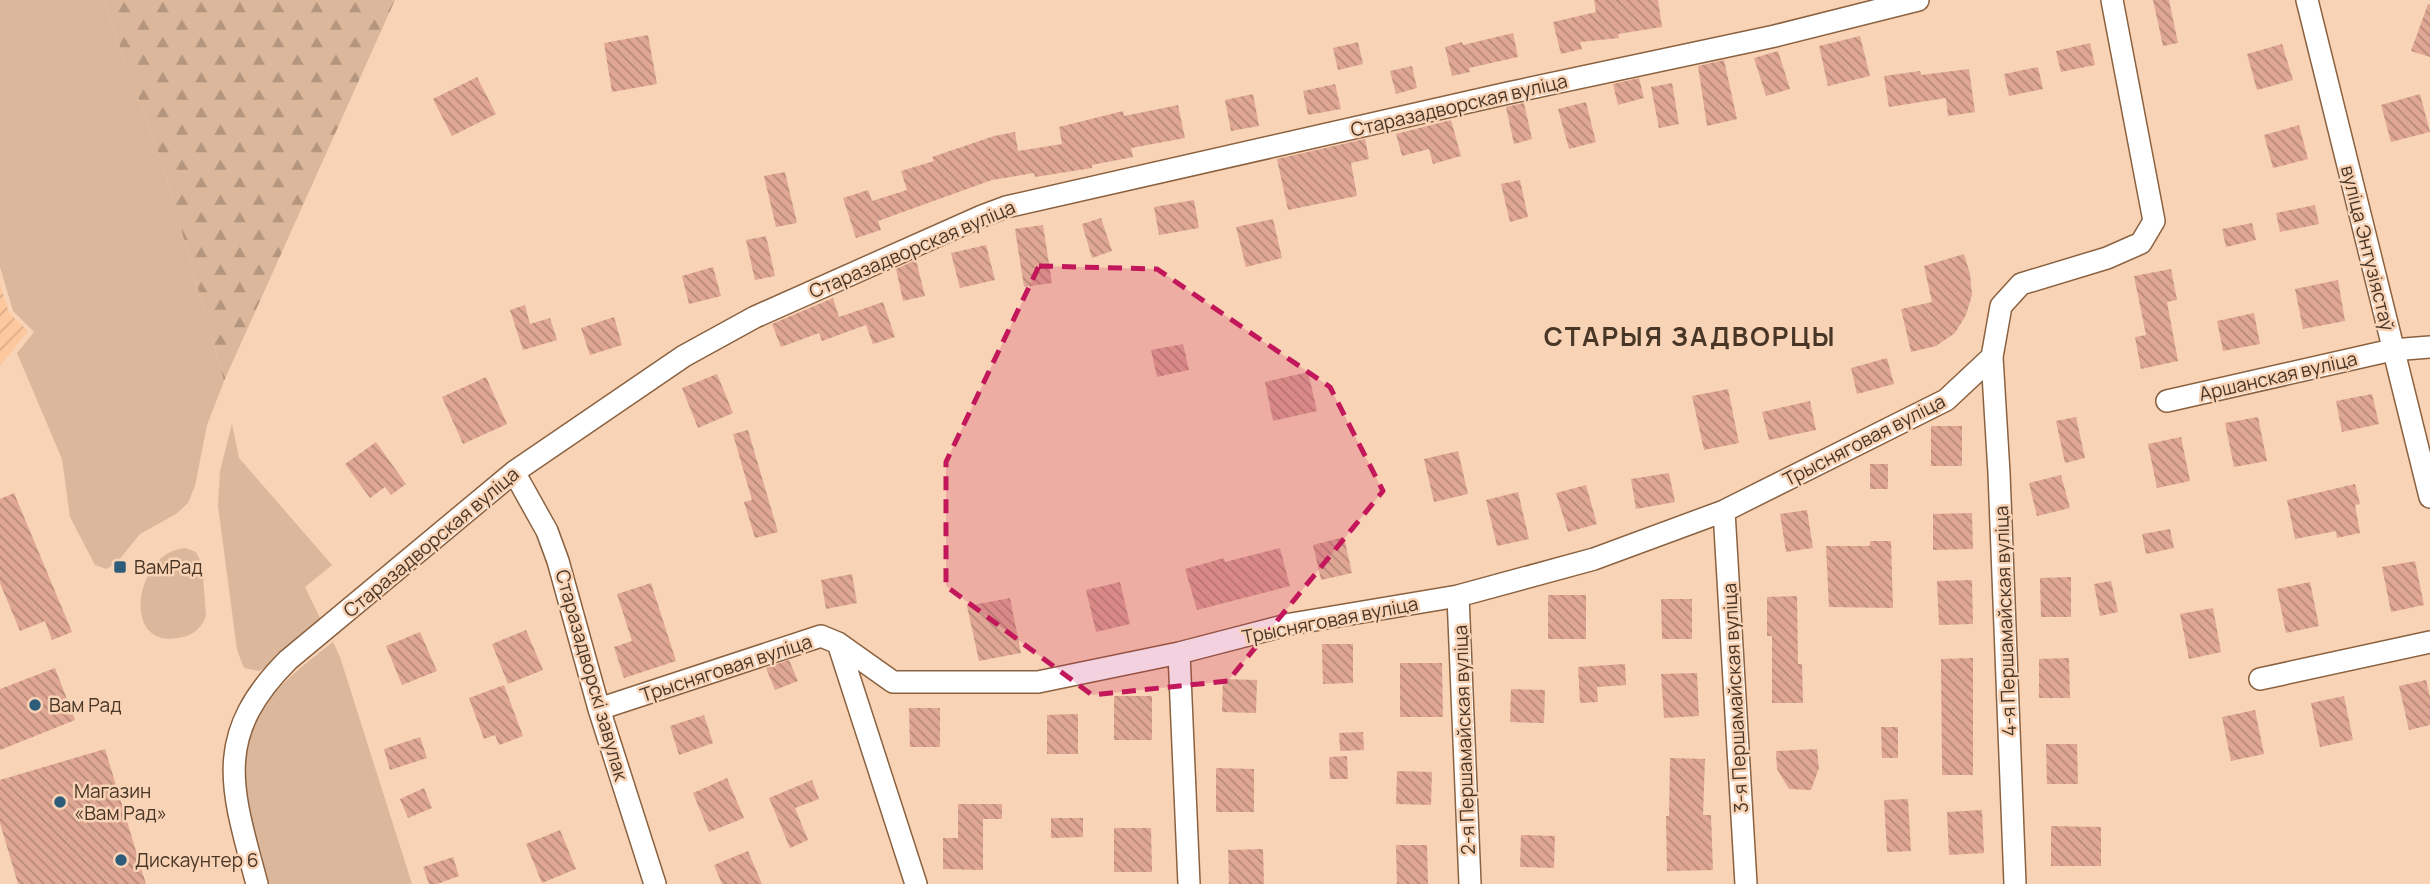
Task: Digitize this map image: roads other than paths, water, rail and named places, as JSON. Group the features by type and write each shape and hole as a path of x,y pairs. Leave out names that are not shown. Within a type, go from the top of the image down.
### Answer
{"street":[{"name":"Старазадворская вуліца","path":"257,884 239,817 233,775 235,747 244,719 257,695 288,660 514,472 684,356 719,336 792,300 1006,207 1508,93 1775,36 1918,0"},
{"name":"4-я Першамайская вуліца","path":"2015,884 1992,357 2001,306 2021,284 2107,258 2141,243 2154,221 2112,0"},
{"name":"вуліца Энтузіястаў","path":"2307,0 2430,496"},
{"name":"Аршанская вуліца","path":"2167,401 2392,350 2430,347"},
{"name":"Трысняговая вуліца","path":"600,709 821,636 838,643 892,682 1038,682 1180,653 1291,624 1458,596 1594,559 1724,511 1946,400 1992,357"},
{"name":"Старазадворскі завулак","path":"514,472 547,531 558,561 600,709 655,884"},
{"name":"3-я Першамайская вуліца","path":"1724,511 1745,884"},
{"name":"2-я Першамайская вуліца","path":"1458,596 1470,884"},
{"path":"2260,679 2430,642"},
{"path":"838,643 916,884"},
{"path":"1180,653 1189,884"}],"place":[{"name":"ВамРад","path":"120,567"},
{"name":"Вам Рад","path":"35,705"},
{"name":"Магазин «Вам Рад»","path":"60,802"},
{"name":"Дискаунтер 6","path":"121,860"}],"district":[{"name":"СТАРЫЯ ЗАДВОРЦЫ","path":"1690,337"}]}
